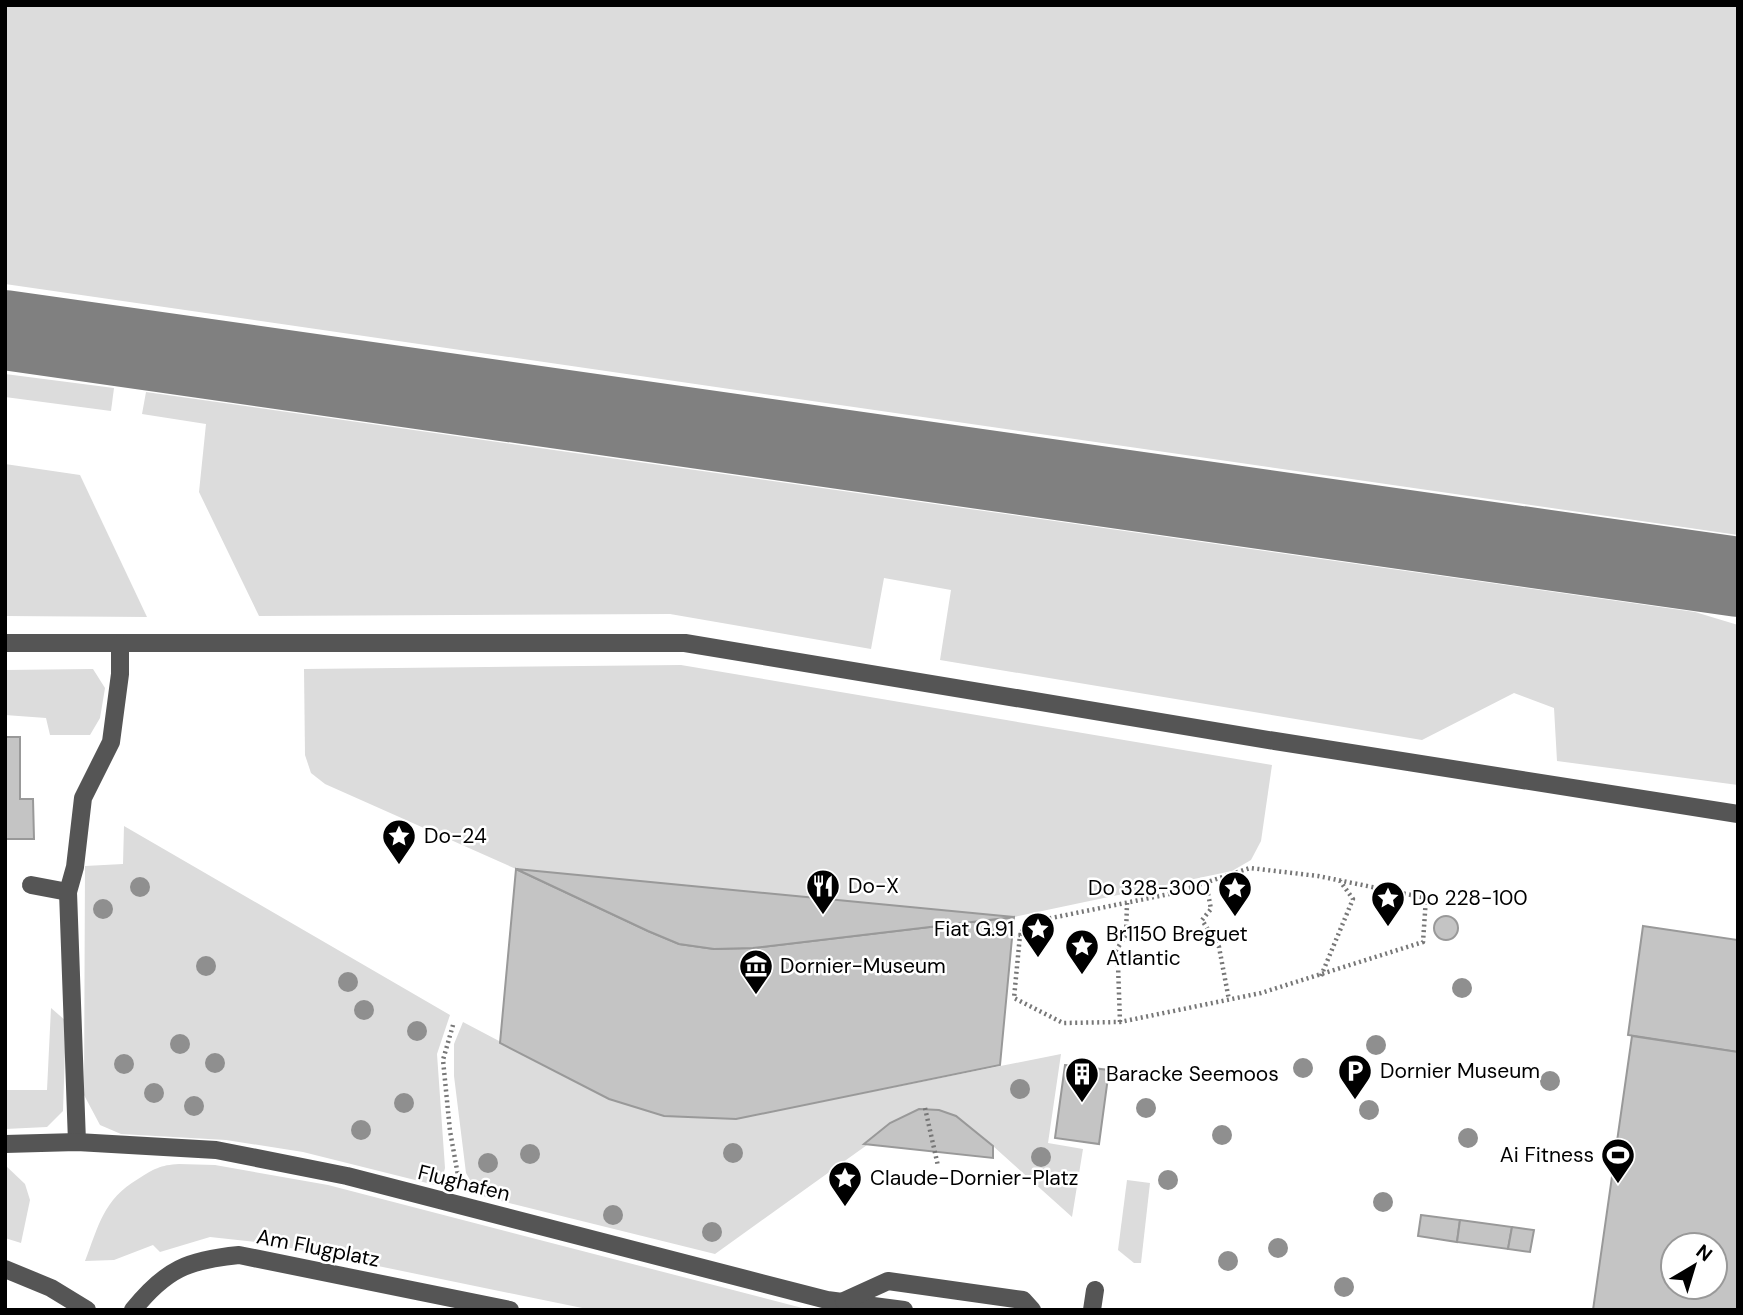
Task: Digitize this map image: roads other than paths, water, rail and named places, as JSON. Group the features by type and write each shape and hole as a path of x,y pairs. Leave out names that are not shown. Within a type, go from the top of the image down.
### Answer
{"street":[{"path":"5,643 685,643 1275,741 1738,814"},
{"path":"77,1142 68,892 75,867 83,798 111,742 120,674 120,644"},
{"path":"31,886 68,892"},
{"name":"Flughafen","path":"5,1144 77,1142 216,1150 347,1176 827,1300 904,1310"},
{"name":"Am Flugplatz","path":"133,1310 151,1288 176,1270 206,1258 239,1255 510,1310"},
{"path":"5,1269 51,1287 87,1310"},
{"path":"844,1301 888,1281 1023,1300 1032,1310"},
{"path":"1092,1310 1095,1290"}],"place":[{"name":"Do-24","path":"399,866"},
{"name":"Do-X","path":"823,916"},
{"name":"Do 328-300","path":"1235,918"},
{"name":"Do 228-100","path":"1388,928"},
{"name":"Fiat G.91","path":"1038,959"},
{"name":"Br1150 Breguet Atlantic","path":"1082,976"},
{"name":"Dornier-Museum","path":"756,996"},
{"name":"Dornier Museum","path":"1355,1101"},
{"name":"Baracke Seemoos","path":"1082,1104"},
{"name":"Ai Fitness","path":"1618,1185"},
{"name":"Claude-Dornier-Platz","path":"845,1208"}]}
